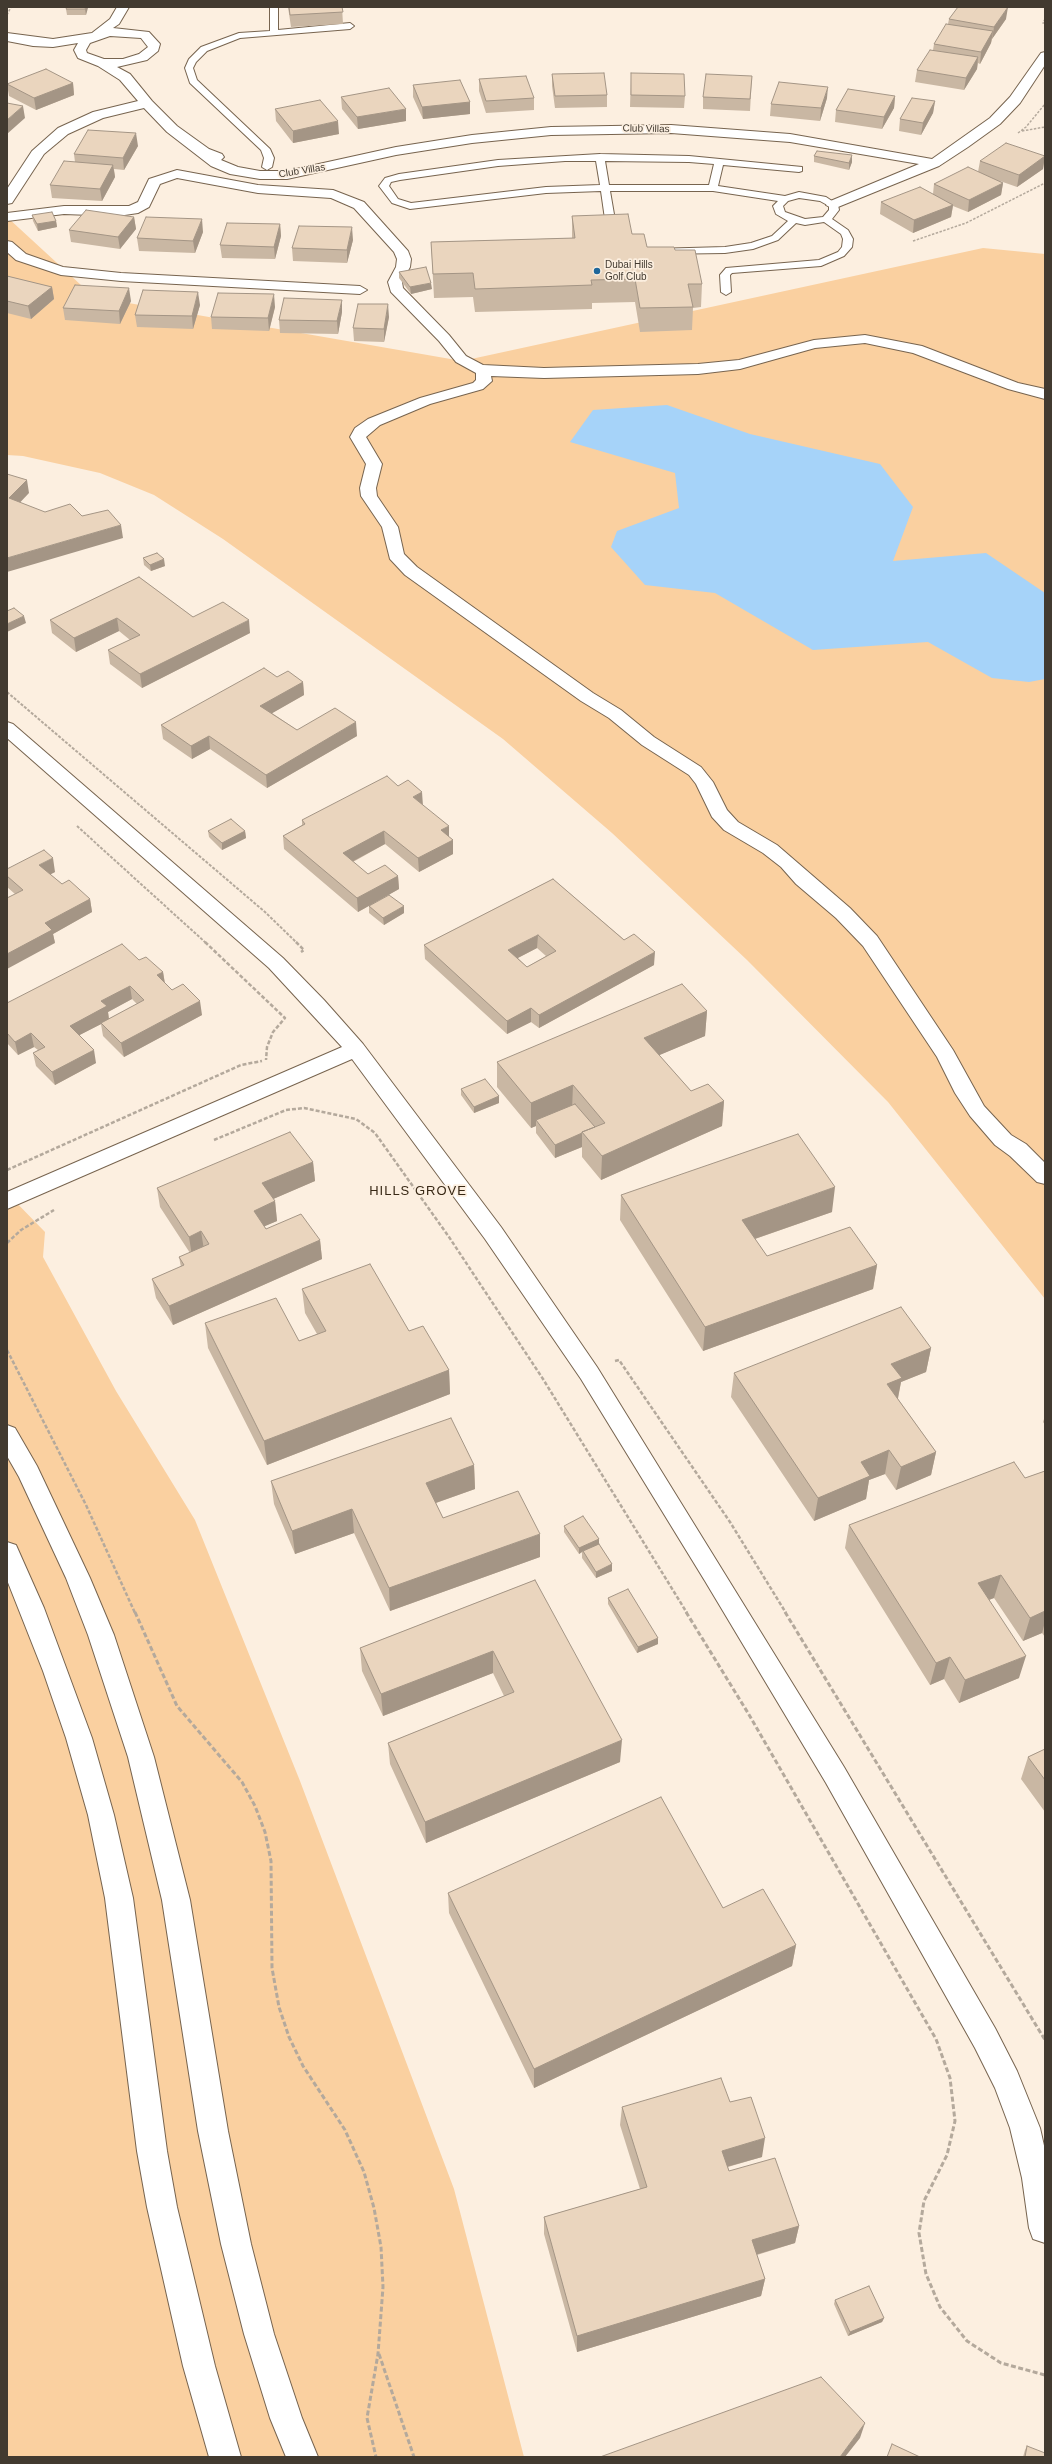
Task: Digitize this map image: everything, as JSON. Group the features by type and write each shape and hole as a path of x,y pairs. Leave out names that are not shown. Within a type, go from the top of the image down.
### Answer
{"street":[{"path":"82,54 81,45 95,36 121,12 125,25 136,33 151,39 154,48 143,57 134,60 102,63"},
{"path":"7,37 28,42 53,43 117,31 136,33"},
{"name":"Club Villas","path":"14,52 53,50 82,54 119,72 131,82 147,104 172,129 204,152 208,158 224,167 300,174 358,159 472,139 551,131 631,129 711,131 790,138 934,163"},
{"path":"833,205 934,163 995,121 1019,95 1045,56"},
{"path":"131,82 134,60"},
{"path":"7,200 39,151 63,131 98,115 120,108 147,104"},
{"path":"258,189 265,171"},
{"path":"7,217 64,210 118,212 133,210 144,204 154,182 170,175 183,175 258,189 333,194 359,205 401,251 404,259 403,267 395,282 396,289 444,338 461,359 483,370 544,373 698,369 740,364 814,344 865,340 917,349 1012,386 1045,394"},
{"path":"7,245 22,257 61,271 121,277 360,290"},
{"path":"483,370 484,381 474,388 426,401 374,422 361,431 358,437 360,443 374,464 368,488 369,496 390,527 396,555 411,571 588,697 621,718 659,748 695,771 704,782 719,813 731,826 770,849 782,858 803,880 843,913 870,941 946,1054 965,1093 977,1111 1003,1140 1018,1150 1045,1176"},
{"path":"7,728 276,963 317,1005 356,1049 493,1233 589,1373 642,1456 836,1775 985,2038 1007,2081 1025,2128 1037,2178 1044,2228"},
{"path":"10,1202 356,1049"},
{"path":"7,1435 35,1486 78,1578 103,1642 141,1757 176,1900 213,2131 236,2244 260,2334 286,2418 302,2457"},
{"path":"7,1552 32,1608 56,1671 79,1738 101,1815 119,1898 131,1979 152,2151 161,2200 199,2366 225,2457"}],"lane":[{"path":"274,7 274,31"},
{"path":"265,171 269,158 265,149 193,81 189,68 196,55 214,44 239,36 274,31 350,26"},
{"path":"600,157 603,188 611,226"},
{"path":"784,199 778,206 778,210 787,218 794,220 816,222 826,219 834,210 833,205 823,198 812,196 799,195 784,199 713,188 603,188 518,192 417,206 399,204 384,189 384,186 388,180 399,177 498,163 600,157 719,161 799,169"},
{"path":"713,188 719,161"},
{"path":"726,292 725,275 729,270 807,266 832,259 841,254 847,247 846,236 838,225 826,219"},
{"path":"648,251 726,250 752,246 775,238 789,227 794,220"}],"path":[{"path":"7,15 11,7"},
{"path":"1045,19 1043,23 1045,23"},
{"path":"1020,132 1045,127"},
{"path":"913,241 966,224 1045,183"},
{"path":"7,692 265,912 304,950 276,963"},
{"path":"7,1170 241,1065 266,1061 267,1047 273,1032 285,1018 256,989 71,820"},
{"path":"207,1143 286,1110 304,1108 356,1119 375,1133 449,1237 543,1379 748,1714 936,2039 950,2078 955,2121 946,2155 924,2201 919,2233 926,2274 940,2307 967,2341 1001,2363 1045,2375"},
{"path":"7,1243 21,1230 57,1208"},
{"path":"7,1350 86,1505 177,1706 242,1782 255,1806 265,1832 271,1861 272,1968 279,2007 289,2037 303,2066 345,2130 364,2172 374,2208 381,2247 384,2287 378,2354 367,2418 376,2457"},
{"path":"589,1373 619,1360 734,1529 1045,2040"},
{"path":"378,2354 414,2457"}],"shaded area":[{"path":"7,217 94,297 462,361 983,248 1045,254 1045,1299 888,1102 747,960 612,833 503,739 223,539 154,495 100,473 23,456 7,455"},
{"path":"7,1193 45,1232 43,1257 116,1391 195,1520 300,1781 454,2189 524,2457 7,2457"}],"water":[{"path":"667,405 750,434 880,464 913,507 893,561 986,553 1045,593 1045,679 1029,682 992,678 928,642 813,650 715,593 645,585 611,547 617,531 679,508 675,473 570,442 593,410"}],"building":[{"path":"67,7 86,7 85,9 66,9"},
{"path":"289,7 342,7 343,12 290,15"},
{"path":"958,7 1008,7 994,27 949,19"},
{"path":"946,24 993,31 981,52 934,44"},
{"path":"930,50 978,57 966,78 917,70"},
{"path":"46,69 73,83 34,98 7,84"},
{"path":"604,73 607,95 555,96 552,74"},
{"path":"631,73 684,74 685,96 631,95"},
{"path":"706,74 752,76 750,99 703,97"},
{"path":"526,76 534,98 486,101 479,79"},
{"path":"460,80 470,102 422,107 413,85"},
{"path":"779,82 828,87 821,108 771,104"},
{"path":"389,88 406,109 357,117 341,97"},
{"path":"848,89 895,96 884,117 836,110"},
{"path":"912,98 935,101 923,123 900,119"},
{"path":"320,100 338,121 293,131 275,109"},
{"path":"7,103 23,106 7,120"},
{"path":"88,130 136,133 123,158 74,154"},
{"path":"1006,143 1045,156 1019,175 980,161"},
{"path":"817,151 852,155 849,163 814,156"},
{"path":"64,161 113,165 100,189 50,185"},
{"path":"968,167 1003,183 969,200 934,184"},
{"path":"920,187 953,205 914,220 881,202"},
{"path":"86,210 134,217 118,237 69,230"},
{"path":"52,212 56,221 37,224 32,215"},
{"path":"628,214 632,234 644,234 647,247 674,247 675,250 695,250 702,284 688,284 693,307 640,308 635,279 591,280 592,285 475,289 473,273 433,274 431,242 575,238 572,216"},
{"path":"146,217 202,219 193,241 137,238"},
{"path":"227,223 280,224 274,247 220,245"},
{"path":"299,226 352,227 347,250 292,248"},
{"path":"426,267 431,283 410,287 399,272"},
{"path":"7,276 52,287 28,306 7,301"},
{"path":"75,285 129,288 119,311 63,308"},
{"path":"143,290 198,292 192,316 135,315"},
{"path":"218,293 274,294 268,318 211,317"},
{"path":"284,298 342,300 337,321 279,320"},
{"path":"358,304 388,304 384,329 353,328"},
{"path":"7,474 27,480 9,498 45,512 70,504 82,516 108,510 121,525 7,558"},
{"path":"157,553 164,559 150,565 143,558"},
{"path":"139,577 193,617 223,602 249,620 140,674 108,650 140,635 117,618 74,638 50,620"},
{"path":"14,608 24,616 7,624 7,611"},
{"path":"264,668 277,677 288,671 303,682 260,706 297,730 335,708 356,722 266,775 209,736 191,746 161,725"},
{"path":"387,776 398,786 408,780 422,792 413,797 449,826 441,830 453,840 418,858 384,831 343,853 368,874 385,865 398,876 357,898 283,836 305,824 302,820"},
{"path":"231,819 245,831 222,843 208,831"},
{"path":"44,850 53,858 39,865 62,884 69,880 90,899 45,923 52,930 7,954 7,898 23,890 7,876 7,869"},
{"path":"553,879 624,940 634,934 655,952 539,1015 531,1008 507,1021 424,945","holes":["538,935 556,951 527,967 508,950"]},
{"path":"389,895 404,906 383,918 369,906"},
{"path":"122,944 139,960 146,957 163,972 157,975 172,990 183,984 200,1001 121,1043 101,1023 144,1000 130,986 101,1001 107,1006 70,1026 94,1050 52,1072 33,1053 45,1047 31,1033 15,1042 7,1033 7,1003"},
{"path":"682,984 707,1011 644,1038 691,1091 708,1084 724,1101 602,1156 582,1132 605,1123 573,1085 531,1103 497,1062"},
{"path":"485,1079 499,1096 474,1107 461,1089"},
{"path":"575,1104 595,1127 555,1145 536,1120"},
{"path":"290,1132 313,1162 262,1183 275,1201 254,1211 266,1229 301,1214 320,1240 169,1306 152,1279 184,1265 179,1257 209,1244 201,1231 189,1237 157,1188"},
{"path":"798,1134 835,1187 742,1220 767,1256 850,1227 877,1265 705,1327 621,1195"},
{"path":"370,1264 409,1331 423,1326 449,1370 264,1441 205,1323 276,1298 299,1341 326,1331 302,1289"},
{"path":"901,1307 931,1348 891,1364 902,1378 887,1384 936,1452 901,1467 889,1450 861,1462 870,1476 818,1498 734,1373"},
{"path":"451,1418 474,1465 426,1483 443,1518 518,1491 540,1534 389,1588 352,1509 292,1531 271,1481"},
{"path":"1014,1462 1025,1478 1045,1471 1045,1611 1030,1618 1001,1575 978,1583 1026,1656 965,1680 950,1657 936,1663 849,1525"},
{"path":"583,1516 599,1539 579,1548 564,1526"},
{"path":"599,1544 612,1564 596,1572 583,1551"},
{"path":"535,1580 622,1740 425,1822 388,1743 514,1692 493,1651 381,1694 360,1648"},
{"path":"628,1589 658,1638 638,1647 608,1598"},
{"path":"1045,1749 1045,1780 1028,1757"},
{"path":"661,1797 723,1908 763,1889 796,1945 534,2069 448,1893"},
{"path":"721,2078 730,2102 751,2097 765,2138 722,2151 729,2171 775,2158 799,2226 752,2240 765,2279 577,2336 544,2217 647,2187 622,2107"},
{"path":"869,2286 884,2318 850,2332 835,2300"},
{"path":"821,2377 865,2423 840,2457 600,2457"},
{"path":"892,2444 920,2457 887,2457"},
{"path":"1027,2446 1045,2453 1045,2457 1025,2457"}],"place":[{"name":"Dubai Hills Golf Club","path":"597,271"}],"district":[{"name":"HILLS GROVE","path":"418,1191"}]}
